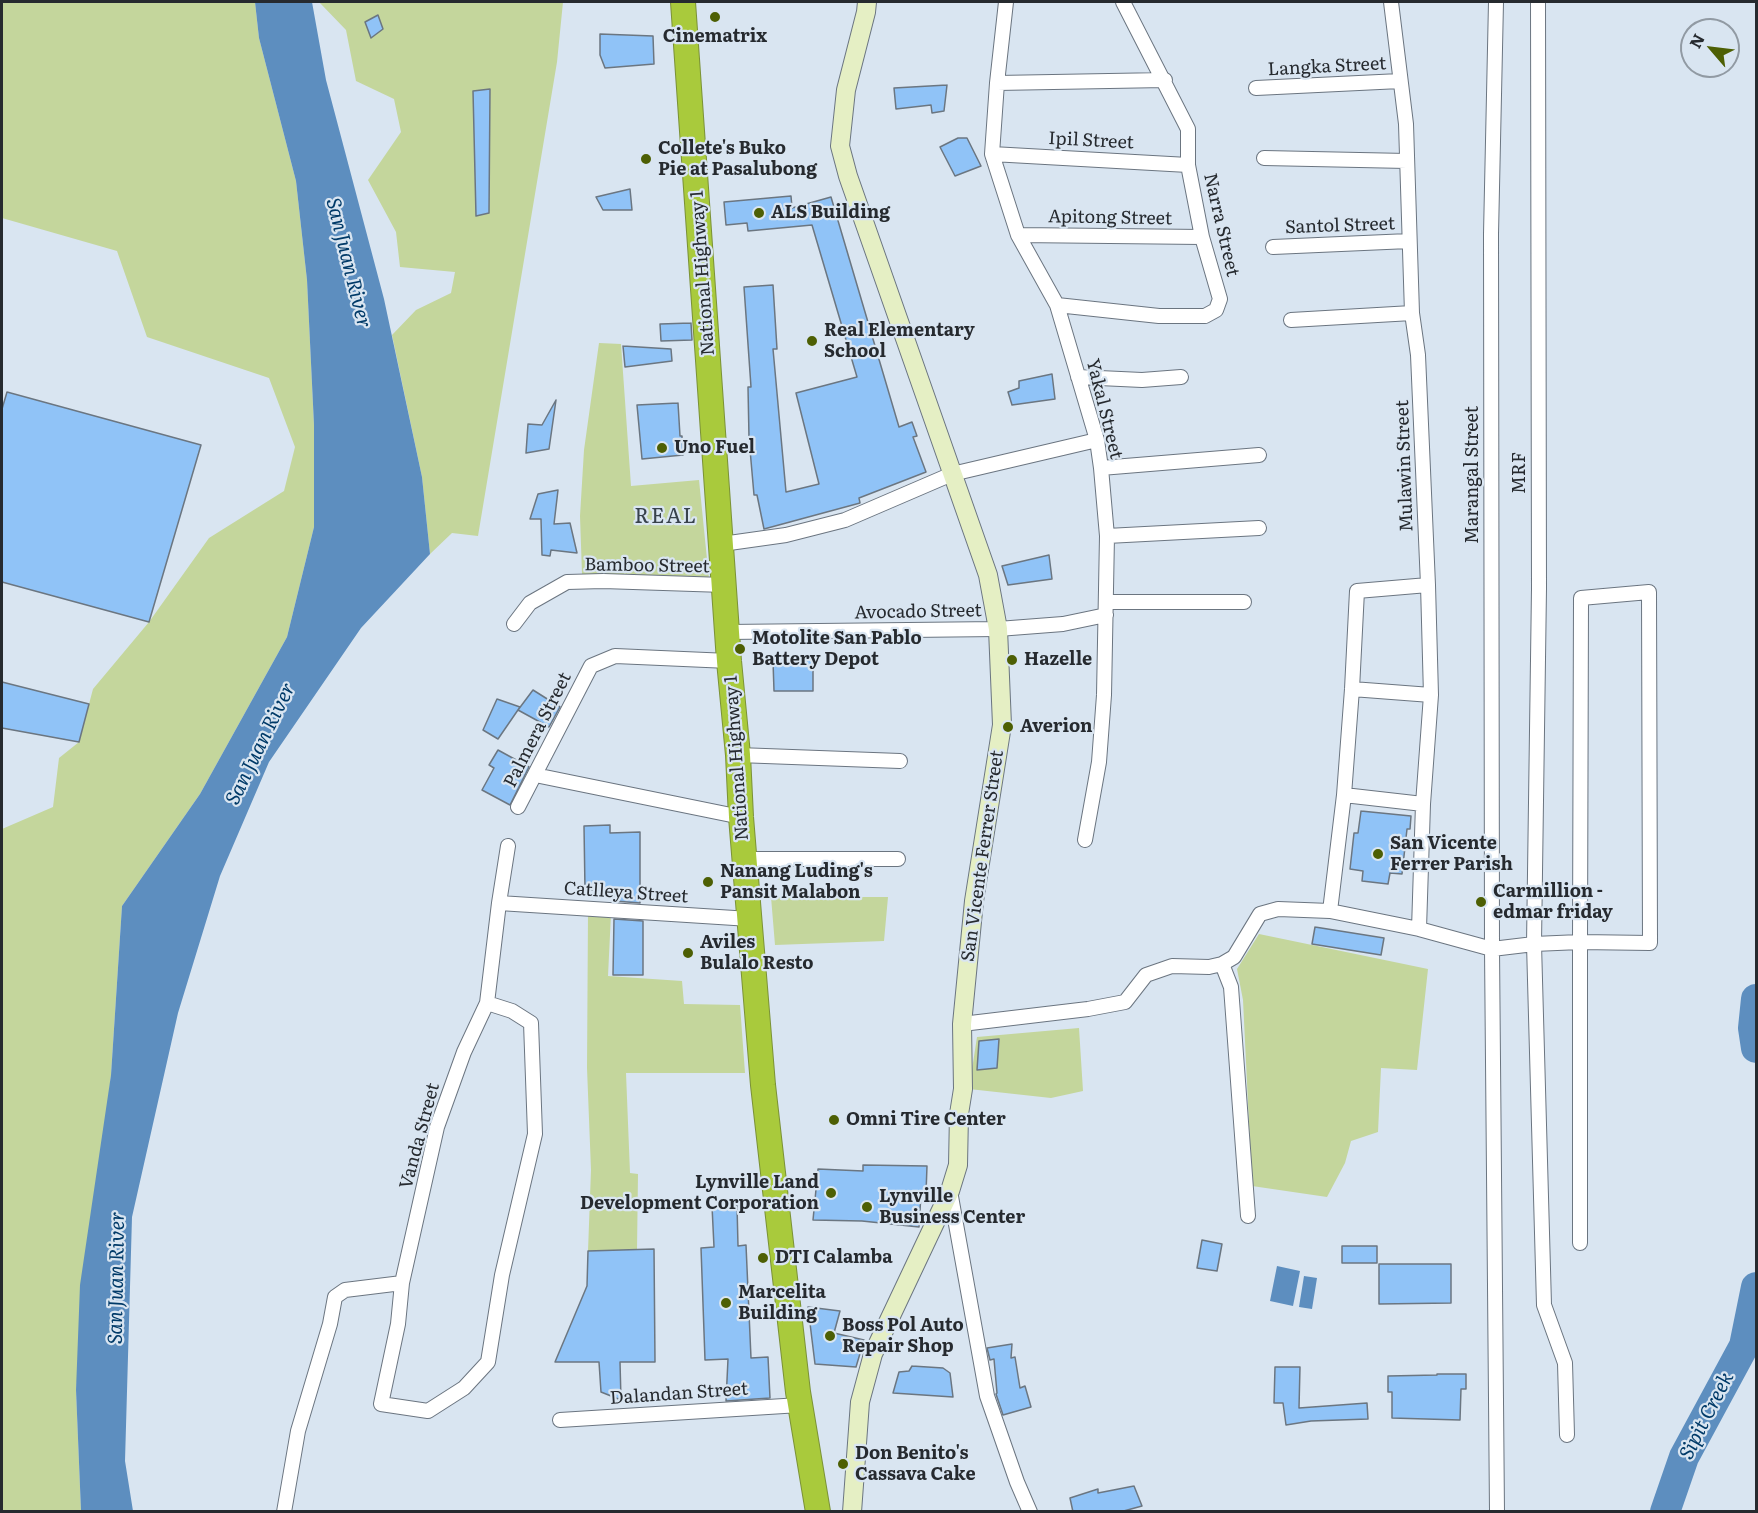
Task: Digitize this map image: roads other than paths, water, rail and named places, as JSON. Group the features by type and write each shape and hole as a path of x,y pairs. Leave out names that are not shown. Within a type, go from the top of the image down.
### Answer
{"highway":[{"name":"National Highway 1","path":"683,2 729,661 763,1085 800,1405 818,1512"}],"street":[{"name":"San Vicente Ferrer Street","path":"867,2 846,90 840,146 848,176 988,574 998,629 1002,725 974,901 962,1024 963,1089 959,1114 958,1165 950,1191 987,1396 1030,1512"},
{"name":"Yakal Street","path":"1006,2 992,153 1018,235 1057,305 1097,441 1101,468 1107,536 1104,696 1099,762 1085,840"},
{"name":"Narra Street","path":"1057,305 1159,316 1205,316 1216,310 1220,299 1202,237 1188,165 1188,129 1165,80 1123,2"},
{"name":"Mulawin Street","path":"1391,2 1406,124 1412,313 1418,355 1428,585 1431,695 1423,804 1419,929"},
{"name":"Marangal Street","path":"1496,2 1491,234 1492,949 1497,1512"},
{"name":"MRF","path":"1538,2 1539,588 1534,944 1544,1305 1565,1363 1567,1435"},
{"path":"997,83 1165,80"},
{"name":"Langka Street","path":"1256,88 1400,81"},
{"name":"Ipil Street","path":"992,153 1188,165"},
{"path":"1264,158 1407,161"},
{"name":"Apitong Street","path":"1018,235 1202,237"},
{"name":"Santol Street","path":"1273,247 1409,241"},
{"path":"1291,320 1412,313"},
{"path":"1078,377 1142,380 1181,376"},
{"path":"722,544 786,535 845,520 952,474 1097,441"},
{"path":"1101,468 1259,455"},
{"path":"1107,536 1259,528"},
{"name":"Bamboo Street","path":"514,624 530,603 567,582 724,585"},
{"path":"1330,911 1344,795 1357,591 1428,585"},
{"path":"962,1024 1088,1009 1125,1002 1146,975 1172,966 1209,967 1222,964 1234,957 1260,914 1278,909 1330,911 1419,929 1492,949 1534,944 1580,942 1650,942 1649,592 1581,598 1580,942 1580,1243"},
{"name":"Avocado Street","path":"728,632 998,629 1063,624 1106,609 1244,602"},
{"name":"Palmera Street","path":"518,807 591,666 615,656 729,661"},
{"path":"1352,689 1431,695"},
{"path":"738,755 900,761"},
{"path":"535,775 741,817"},
{"path":"1344,795 1423,804"},
{"name":"Vanda Street","path":"487,1003 512,1011 531,1023 535,1134 502,1275 488,1362 464,1388 428,1411 381,1404 398,1324 402,1283 437,1127 464,1052 487,1003 508,846"},
{"path":"745,859 898,859"},
{"name":"Catlleya Street","path":"499,903 750,919"},
{"path":"1222,964 1231,987 1248,1216"},
{"path":"852,1512 860,1402 873,1354 950,1191"},
{"path":"284,1512 298,1431 330,1324 335,1297 345,1290 402,1283"},
{"name":"Dalandan Street","path":"560,1420 800,1405"}],"water":[{"name":"San Juan River","path":"255,2 312,2 326,80 384,299 422,477 430,554 361,628 269,762 220,876 178,1013 132,1217 125,1461 133,1511 81,1511 76,1390 80,1285 111,1075 122,906 200,794 287,637 314,527 314,425 307,280 296,181 259,38"},
{"path":"1277,1266 1300,1271 1293,1306 1270,1301"},
{"path":"1304,1276 1317,1278 1312,1309 1299,1307"}],"waterway":[{"name":"Sipit Creek","path":"1756,999 1753,1028 1756,1048"},
{"name":"Sipit Creek","path":"1665,1512 1684,1457 1744,1346 1756,1287"}],"place":[{"name":"Cinematrix","path":"715,17"},
{"name":"Collete's Buko Pie at Pasalubong","path":"646,159"},
{"name":"ALS Building","path":"759,213"},
{"name":"Real Elementary School","path":"812,341"},
{"name":"Uno Fuel","path":"662,448"},
{"name":"Motolite San Pablo Battery Depot","path":"740,649"},
{"name":"Hazelle","path":"1012,660"},
{"name":"Averion","path":"1008,727"},
{"name":"San Vicente Ferrer Parish","path":"1378,854"},
{"name":"Nanang Luding's Pansit Malabon","path":"708,882"},
{"name":"Carmillion - edmar friday","path":"1481,902"},
{"name":"Aviles Bulalo Resto","path":"688,953"},
{"name":"Omni Tire Center","path":"834,1120"},
{"name":"Lynville Land Development Corporation","path":"831,1193"},
{"name":"Lynville Business Center","path":"867,1207"},
{"name":"DTI Calamba","path":"763,1258"},
{"name":"Marcelita Building","path":"726,1303"},
{"name":"Boss Pol Auto Repair Shop","path":"830,1336"},
{"name":"Don Benito's Cassava Cake","path":"843,1464"}],"district":[{"name":"REAL","path":"666,517"}]}
